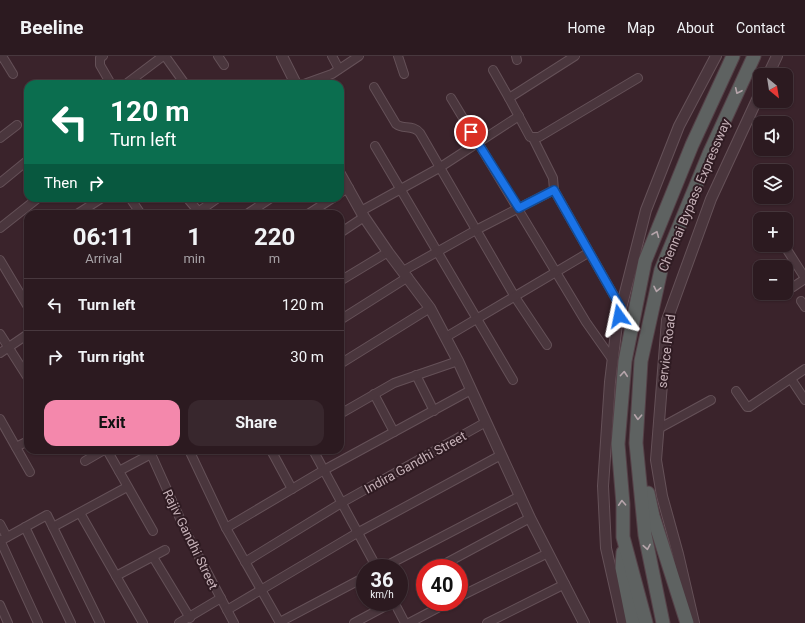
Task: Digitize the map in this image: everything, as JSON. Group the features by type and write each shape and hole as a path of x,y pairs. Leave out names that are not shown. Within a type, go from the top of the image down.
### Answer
{"highway":[{"name":"Chennai Bypass Expressway","path":"646,623 623,537 623,504 618,444 625,361 645,261 692,145 733,56"},
{"name":"Chennai Bypass Expressway","path":"662,623 645,535 636,443 641,361 661,270 709,154 754,56"},
{"path":"636,443 653,516 687,623"},
{"path":"623,537 622,568 633,623"}],"street":[{"path":"2,56 13,74"},
{"path":"103,56 100,58 100,65 108,80"},
{"path":"134,80 164,56 182,80"},
{"path":"218,56 224,65"},
{"path":"282,56 294,80"},
{"path":"332,56 339,69"},
{"path":"315,80 332,74 359,56"},
{"path":"398,56 404,74"},
{"path":"509,98 563,59 575,56"},
{"path":"771,68 777,56"},
{"path":"623,623 606,548 603,486 612,359 621,308 646,210 679,126 714,57"},
{"path":"493,70 548,166 553,178 554,190 588,253 621,308"},
{"path":"533,138 539,137 638,78"},
{"path":"374,87 396,124 402,127 413,127 420,133 439,168 515,296 547,345"},
{"path":"451,98 478,144 519,208 586,322 612,359"},
{"name":"service Road","path":"694,623 678,554 662,496 656,460 667,320 711,199 753,108"},
{"path":"344,230 363,214 400,190 478,144 519,116"},
{"path":"0,138 17,125"},
{"path":"375,146 513,380"},
{"path":"0,183 24,163"},
{"path":"344,180 363,214 388,252 430,308 446,337 530,518 584,623"},
{"path":"344,191 349,188"},
{"path":"344,317 437,252 554,190"},
{"path":"0,228 33,202"},
{"path":"83,210 96,202"},
{"path":"201,210 212,202"},
{"path":"253,210 264,202"},
{"path":"314,210 327,202"},
{"path":"344,279 388,252"},
{"path":"788,252 805,278 794,287"},
{"path":"446,337 588,253"},
{"path":"0,260 24,300"},
{"path":"344,362 430,308"},
{"path":"0,334 24,372"},
{"path":"0,353 24,337"},
{"path":"344,412 394,383 458,361"},
{"path":"736,391 748,407 805,369"},
{"path":"416,375 434,410"},
{"path":"791,379 805,400"},
{"path":"226,528 324,470 471,390"},
{"path":"374,394 394,432"},
{"path":"658,429 711,400"},
{"name":"Indira Gandhi Street","path":"245,562 343,502 486,422"},
{"path":"1,424 30,472"},
{"path":"16,447 24,443"},
{"path":"85,460 96,454"},
{"path":"109,454 153,531"},
{"path":"119,471 149,454"},
{"name":"Rajiv Gandhi Street","path":"153,454 187,534 234,623"},
{"path":"192,454 226,528 280,622 356,582"},
{"path":"273,454 292,489"},
{"path":"315,454 343,502 357,533 372,559"},
{"path":"227,610 357,533 501,455"},
{"path":"53,527 127,487"},
{"path":"399,559 520,496"},
{"path":"80,513 143,623"},
{"path":"2,539 47,515 100,623"},
{"path":"454,559 530,518"},
{"path":"0,524 2,539 38,623"},
{"path":"25,527 71,623"},
{"path":"116,576 165,550"},
{"path":"468,593 548,553"},
{"path":"153,557 190,618"},
{"path":"487,623 565,584"},
{"path":"179,623 190,618 221,598"},
{"path":"0,605 8,623"},
{"path":"354,623 377,611"},
{"path":"399,611 406,623"},
{"path":"409,623 430,611"}],"route":[{"path":"471,132 519,208 554,190 588,253 605,279 621,308 619,316"}]}
